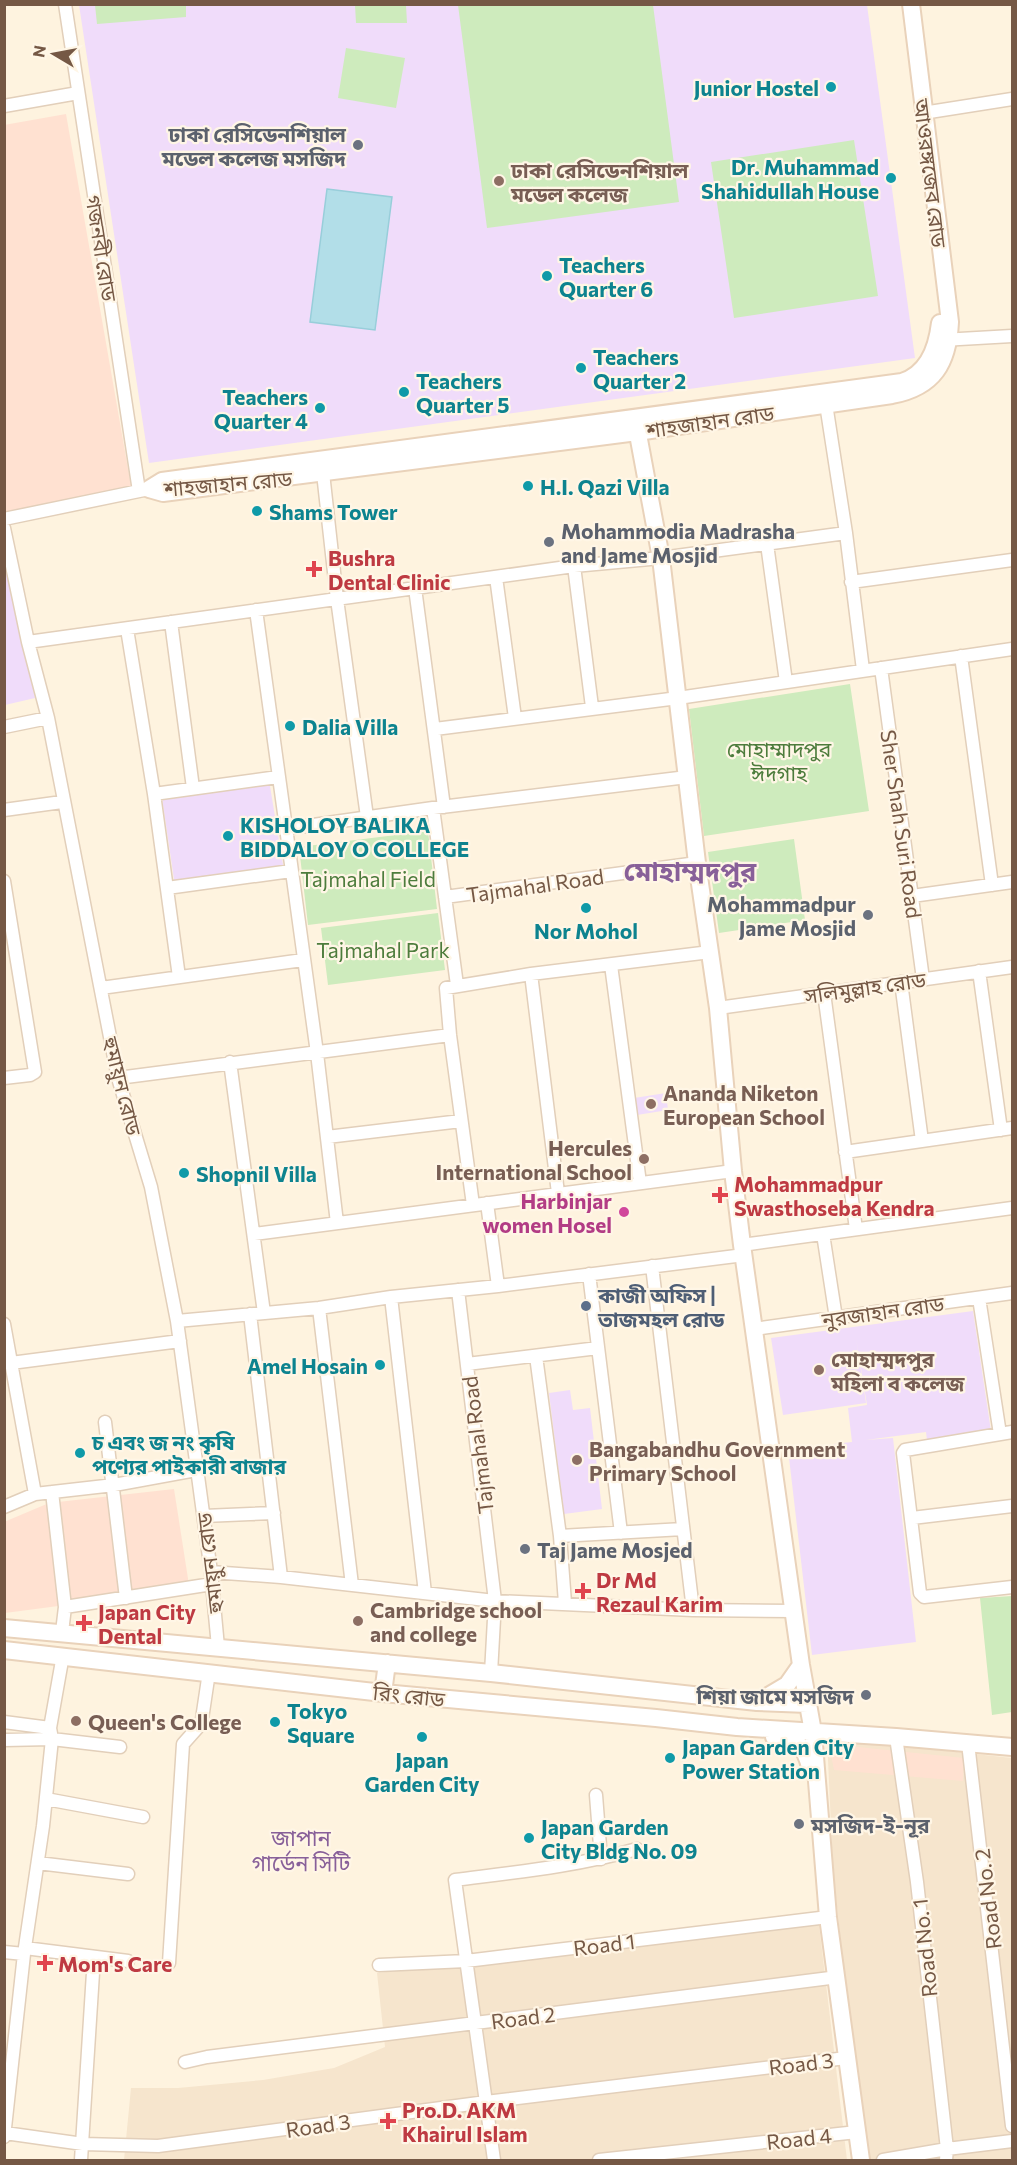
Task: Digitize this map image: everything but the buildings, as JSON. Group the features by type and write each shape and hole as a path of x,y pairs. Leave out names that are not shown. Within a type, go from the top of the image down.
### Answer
{"street":[{"name":"গজনবী রোড","path":"65,4 144,490"},
{"name":"আওরঙ্গজেব রোড","path":"902,4 944,340"},
{"name":"আওরঙ্গজেব রোড","path":"911,4 951,322 944,340"},
{"path":"4,106 78,93"},
{"path":"924,112 1012,99"},
{"path":"944,340 1012,336"},
{"name":"শাহজাহান রোড","path":"144,490 162,481 892,395 915,389 937,372 944,340"},
{"name":"শাহজাহান রোড","path":"144,490 163,494 323,474 902,382 912,379 927,364 944,340"},
{"path":"826,404 864,670"},
{"path":"636,425 661,558 697,863 718,1008 733,1171 743,1250 801,1665 813,1732 828,1917 861,2160"},
{"path":"323,474 366,817"},
{"path":"4,519 144,490"},
{"name":"হুমায়ুন রোড","path":"4,528 28,642 48,718 62,802 101,988 117,1078 151,1187 177,1321 212,1578 218,1647"},
{"path":"28,642 574,566 661,558 846,533"},
{"path":"767,544 786,682"},
{"path":"851,582 1012,560"},
{"path":"574,566 592,707"},
{"path":"496,577 515,718"},
{"name":"Tajmahal Road","path":"415,588 435,729 445,897 457,985"},
{"path":"256,610 317,1053 337,1223"},
{"path":"171,622 193,788"},
{"path":"127,629 154,794 179,977"},
{"path":"435,729 592,707 678,698 1012,649"},
{"path":"961,656 992,885"},
{"name":"Sher Shah Suri Road","path":"881,668 923,979"},
{"path":"4,728 48,718"},
{"path":"154,794 278,777"},
{"path":"285,829 439,807 687,777"},
{"path":"4,810 62,802"},
{"name":"Tajmahal Road","path":"445,897 697,863"},
{"path":"167,888 291,871"},
{"path":"4,881 35,1072 4,1078"},
{"path":"912,896 1012,882"},
{"path":"473,1205 450,1035 446,988 531,974 710,952"},
{"path":"101,988 303,960"},
{"path":"611,964 640,1183"},
{"name":"সলিমুল্লাহ রোড","path":"718,1008 1012,967"},
{"path":"845,1152 1007,1129 980,971"},
{"path":"531,974 558,1193"},
{"path":"901,982 922,1141"},
{"path":"824,993 856,1229"},
{"path":"117,1078 450,1035"},
{"path":"230,1062 264,1313"},
{"path":"327,1137 461,1121"},
{"path":"254,1234 733,1171"},
{"path":"487,1203 498,1286"},
{"path":"177,1321 319,1308 391,1297 652,1266 823,1234 1012,1208"},
{"path":"823,1234 836,1318"},
{"path":"652,1266 693,1610"},
{"path":"589,1274 621,1533"},
{"name":"Tajmahal Road","path":"458,1290 495,1600 491,1673"},
{"name":"নুরজাহান রোড","path":"754,1329 1012,1293"},
{"path":"391,1297 425,1593"},
{"path":"979,1298 1006,1433 905,1450 904,1458 920,1593 924,1597 1012,1587"},
{"path":"319,1308 352,1586"},
{"path":"250,1314 281,1577"},
{"path":"4,1324 35,1494"},
{"path":"11,1363 180,1341"},
{"path":"467,1364 598,1348"},
{"path":"536,1356 560,1536 565,1603"},
{"path":"105,1422 126,1598"},
{"path":"4,1507 35,1494 114,1485 196,1470"},
{"path":"52,1492 65,1607 62,1632"},
{"path":"912,1518 1012,1506"},
{"path":"204,1516 274,1513"},
{"path":"560,1536 683,1529"},
{"path":"65,1607 126,1598 212,1578 281,1577 495,1600 693,1610 794,1611"},
{"name":"রিং রোড","path":"4,1628 491,1673 757,1702 808,1704"},
{"name":"রিং রোড","path":"4,1650 383,1693 748,1727 1012,1747"},
{"path":"5,2135 24,1951 38,1863 51,1734 63,1655"},
{"path":"383,1693 387,1663"},
{"path":"757,1702 787,1685 801,1665"},
{"path":"169,1963 183,1744 199,1726 202,1719 209,1672"},
{"path":"593,1712 597,1686"},
{"path":"4,1722 51,1734 120,1747"},
{"path":"748,1727 761,1736 785,1739 802,1746 806,1752 820,1811"},
{"path":"4,1740 51,1734"},
{"name":"Road No. 1","path":"896,1737 917,1882 946,2155"},
{"name":"Road No. 2","path":"968,1743 1012,2126"},
{"path":"596,1795 601,1859"},
{"path":"46,1799 143,1817"},
{"path":"495,2160 455,1880 552,1868 601,1859 637,1849"},
{"path":"38,1863 128,1874"},
{"name":"Road 1","path":"379,1965 466,1961 828,1917"},
{"path":"4,1952 24,1951 128,1961"},
{"path":"81,2160 94,1957"},
{"name":"Road 2","path":"185,2062 207,2057 830,1978 838,1980"},
{"name":"Road 3","path":"5,2135 83,2144 158,2146 486,2102 846,2058"},
{"name":"Road 4","path":"599,2160 857,2132"},
{"path":"883,2160 946,2155 1012,2141"}],"shaded area":[{"name":"ঢাকা রেসিডেনশিয়াল মডেল কলেজ","path":"79,5 867,5 915,358 149,463"},
{"path":"66,114 131,486 5,514 4,125"},
{"path":"5,566 35,698 4,705"},
{"path":"269,780 283,865 175,886 162,798"},
{"name":"Ananda Niketon European School","path":"666,1093 668,1110 637,1115 634,1098"},
{"path":"973,1311 991,1431 927,1440 926,1432 866,1440 893,1438 916,1642 812,1655 788,1449 852,1442 848,1408 867,1405 856,1338 866,1403 783,1415 771,1338"},
{"name":"Bangabandhu Government Primary School","path":"570,1390 573,1410 590,1408 602,1509 564,1514 549,1393"},
{"path":"174,1489 189,1585 5,1613 4,1522 49,1503"},
{"path":"827,1738 1012,1758 1012,2160 864,2160 833,1869"},
{"path":"829,1744 964,1758 963,1781 834,1770"},
{"path":"819,1925 847,2160 124,2160 131,2088 178,2088 263,2080 334,2068 385,2047 377,1973"}],"green space":[{"path":"95,5 186,5 186,17 97,24"},
{"path":"355,5 406,5 407,23 356,23"},
{"path":"458,5 653,5 679,202 487,228"},
{"path":"346,48 405,58 396,108 338,98"},
{"path":"854,140 878,296 734,318 711,162"},
{"name":"মোহাম্মাদপুর ঈদগাহ","path":"850,684 869,811 704,836 689,709"},
{"name":"Tajmahal Field","path":"428,831 437,909 308,925 299,847"},
{"path":"794,839 805,920 719,933 708,852"},
{"name":"Tajmahal Park","path":"438,913 445,970 328,985 321,928"},
{"path":"1012,1596 1012,1712 992,1715 980,1598"}],"water":[{"path":"327,189 392,197 375,330 310,322"}],"place":[{"name":"Junior Hostel","path":"831,87"},
{"name":"ঢাকা রেসিডেনশিয়াল মডেল কলেজ মসজিদ","path":"358,145"},
{"name":"Dr. Muhammad Shahidullah House","path":"891,178"},
{"name":"ঢাকা রেসিডেনশিয়াল মডেল কলেজ","path":"499,181"},
{"name":"Teachers Quarter 6","path":"547,276"},
{"name":"Teachers Quarter 2","path":"581,368"},
{"name":"Teachers Quarter 5","path":"404,392"},
{"name":"Teachers Quarter 4","path":"320,408"},
{"name":"H.I. Qazi Villa","path":"528,486"},
{"name":"Shams Tower","path":"257,511"},
{"name":"Mohammodia Madrasha and Jame Mosjid","path":"549,542"},
{"name":"Bushra Dental Clinic","path":"314,569"},
{"name":"Dalia Villa","path":"290,726"},
{"name":"KISHOLOY BALIKA BIDDALOY O COLLEGE","path":"228,836"},
{"name":"Nor Mohol","path":"586,908"},
{"name":"Mohammadpur Jame Mosjid","path":"868,915"},
{"name":"Ananda Niketon European School","path":"651,1104"},
{"name":"Hercules International School","path":"644,1159"},
{"name":"Shopnil Villa","path":"184,1173"},
{"name":"Mohammadpur Swasthoseba Kendra","path":"720,1195"},
{"name":"Harbinjar women Hosel","path":"624,1212"},
{"name":"কাজী অফিস | তাজমহল রোড","path":"586,1306"},
{"name":"Amel Hosain","path":"380,1365"},
{"name":"মোহাম্মদপুর মহিলা ব কলেজ","path":"819,1370"},
{"name":"চ এবং জ নং কৃষি পণ্যের পাইকারী বাজার","path":"80,1453"},
{"name":"Bangabandhu Government Primary School","path":"577,1460"},
{"name":"Taj Jame Mosjed","path":"525,1549"},
{"name":"Dr Md Rezaul Karim","path":"583,1591"},
{"name":"Cambridge school and college","path":"358,1621"},
{"name":"Japan City Dental","path":"84,1623"},
{"name":"শিয়া জামে মসজিদ","path":"866,1695"},
{"name":"Queen's College","path":"76,1721"},
{"name":"Tokyo Square","path":"275,1722"},
{"name":"Japan Garden City","path":"422,1737"},
{"name":"Japan Garden City Power Station","path":"670,1758"},
{"name":"মসজিদ-ই-নূর","path":"799,1824"},
{"name":"Japan Garden City Bldg No. 09","path":"529,1838"},
{"name":"Mom's Care","path":"45,1963"},
{"name":"Pro.D. AKM Khairul Islam","path":"388,2121"}],"district":[{"name":"মোহাম্মদপুর","path":"690,870"},
{"name":"জাপান গার্ডেন সিটি","path":"301,1850"}]}
